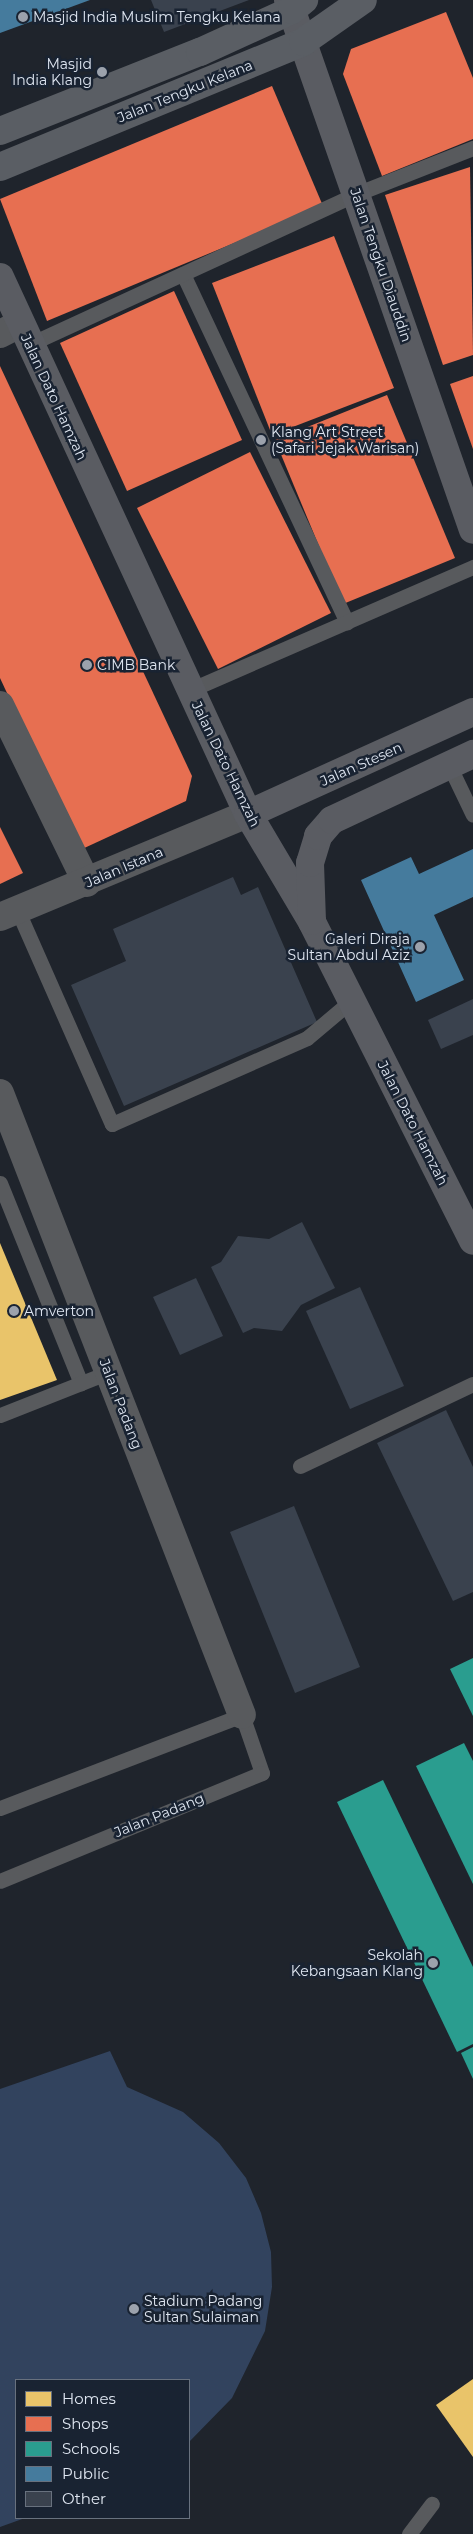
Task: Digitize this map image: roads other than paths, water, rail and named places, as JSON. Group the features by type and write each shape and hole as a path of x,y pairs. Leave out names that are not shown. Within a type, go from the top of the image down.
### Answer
{"highway":[{"name":"Jalan Tengku Kelana","path":"0,167 303,42 363,0"},
{"path":"0,131 295,3"}],"main road":[{"name":"Jalan Tengku Diauddin","path":"295,3 303,42 473,530"},
{"name":"Jalan Dato Hamzah","path":"0,277 17,334 190,690 248,814 312,922 473,1241"},
{"name":"Jalan Stesen","path":"248,814 473,712"},
{"path":"312,922 310,863 318,836 332,820 473,754"}],"street":[{"path":"0,705 87,883"},
{"name":"Jalan Istana","path":"8,913 87,883 248,814"},
{"name":"Jalan Padang","path":"0,1093 242,1715"}],"lane":[{"path":"17,334 183,274 356,194 473,148"},
{"path":"183,274 347,622"},
{"path":"190,690 473,567"},
{"path":"449,765 473,815"},
{"path":"8,913 112,1124 307,1038 351,1001"},
{"path":"0,1183 81,1383"},
{"path":"0,1416 109,1372"},
{"path":"300,1466 473,1384"},
{"path":"0,1808 242,1715"},
{"name":"Jalan Padang","path":"0,1881 262,1773 242,1715"},
{"path":"409,2534 432,2504"}],"place":[{"name":"Masjid India Muslim Tengku Kelana","path":"23,17"},
{"name":"Masjid India Klang","path":"102,72"},
{"name":"Klang Art Street (Safari Jejak Warisan)","path":"261,440"},
{"name":"CIMB Bank","path":"87,665"},
{"name":"Galeri Diraja Sultan Abdul Aziz","path":"420,947"},
{"name":"Amverton","path":"14,1311"},
{"name":"Sekolah Kebangsaan Klang","path":"433,1963"},
{"name":"Stadium Padang Sultan Sulaiman","path":"134,2309"}]}
